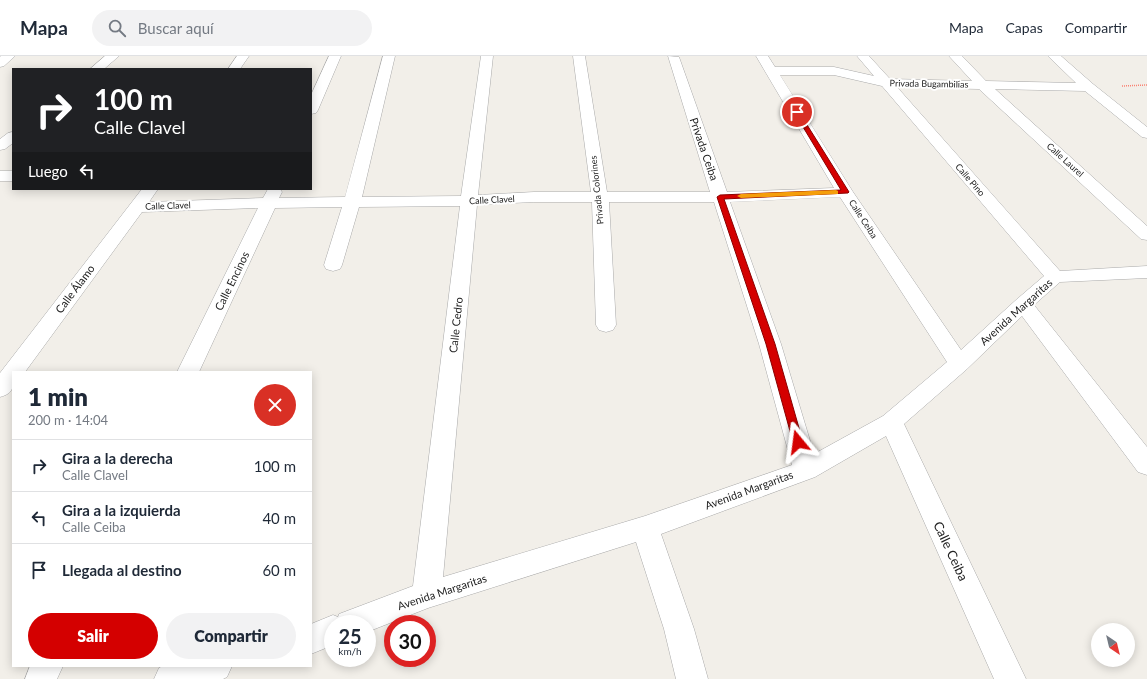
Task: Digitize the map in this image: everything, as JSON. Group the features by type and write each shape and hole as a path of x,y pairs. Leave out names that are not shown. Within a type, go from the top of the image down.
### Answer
{"street":[{"path":"0,62 10,56"},
{"path":"97,68 112,56"},
{"path":"235,68 243,56"},
{"path":"312,108 335,56"},
{"path":"333,266 352,202 389,56"},
{"name":"Privada Colorines","path":"580,56 600,197 606,325"},
{"path":"762,56 772,71"},
{"name":"Calle Laurel","path":"955,56 984,86 1147,235"},
{"path":"1054,56 1088,87 1147,134"},
{"name":"Calle Cedro","path":"427,595 484,57"},
{"name":"Privada Ceiba","path":"672,57 770,344 806,470"},
{"path":"834,71 865,59"},
{"name":"Calle Pino","path":"865,59 1054,277"},
{"name":"Privada Bugambilias","path":"772,71 834,71 886,83 1088,87"},
{"name":"Calle Ceiba","path":"772,71 846,192 959,364"},
{"path":"0,146 12,137"},
{"path":"0,176 12,176"},
{"name":"Calle Álamo","path":"14,371 149,190"},
{"name":"Calle Clavel","path":"138,207 273,196 352,202 469,201 534,197 720,197 846,192"},
{"name":"Calle Encinos","path":"188,371 273,196"},
{"name":"Avenida Margaritas","path":"374,615 427,595 645,528 806,470 892,422 959,364 1054,277 1147,272"},
{"path":"1023,304 1147,465"},
{"name":"Calle Álamo","path":"0,389 12,373"},
{"name":"Calle Ceiba","path":"892,422 1010,679"},
{"path":"645,528 679,629 692,679"},
{"path":"312,639 324,634"},
{"path":"41,679 47,667"},
{"path":"170,679 212,667"}],"slow traffic":[{"path":"741,196 836,192"}],"route":[{"path":"797,112 846,192 720,197 770,344 798,442"}]}
